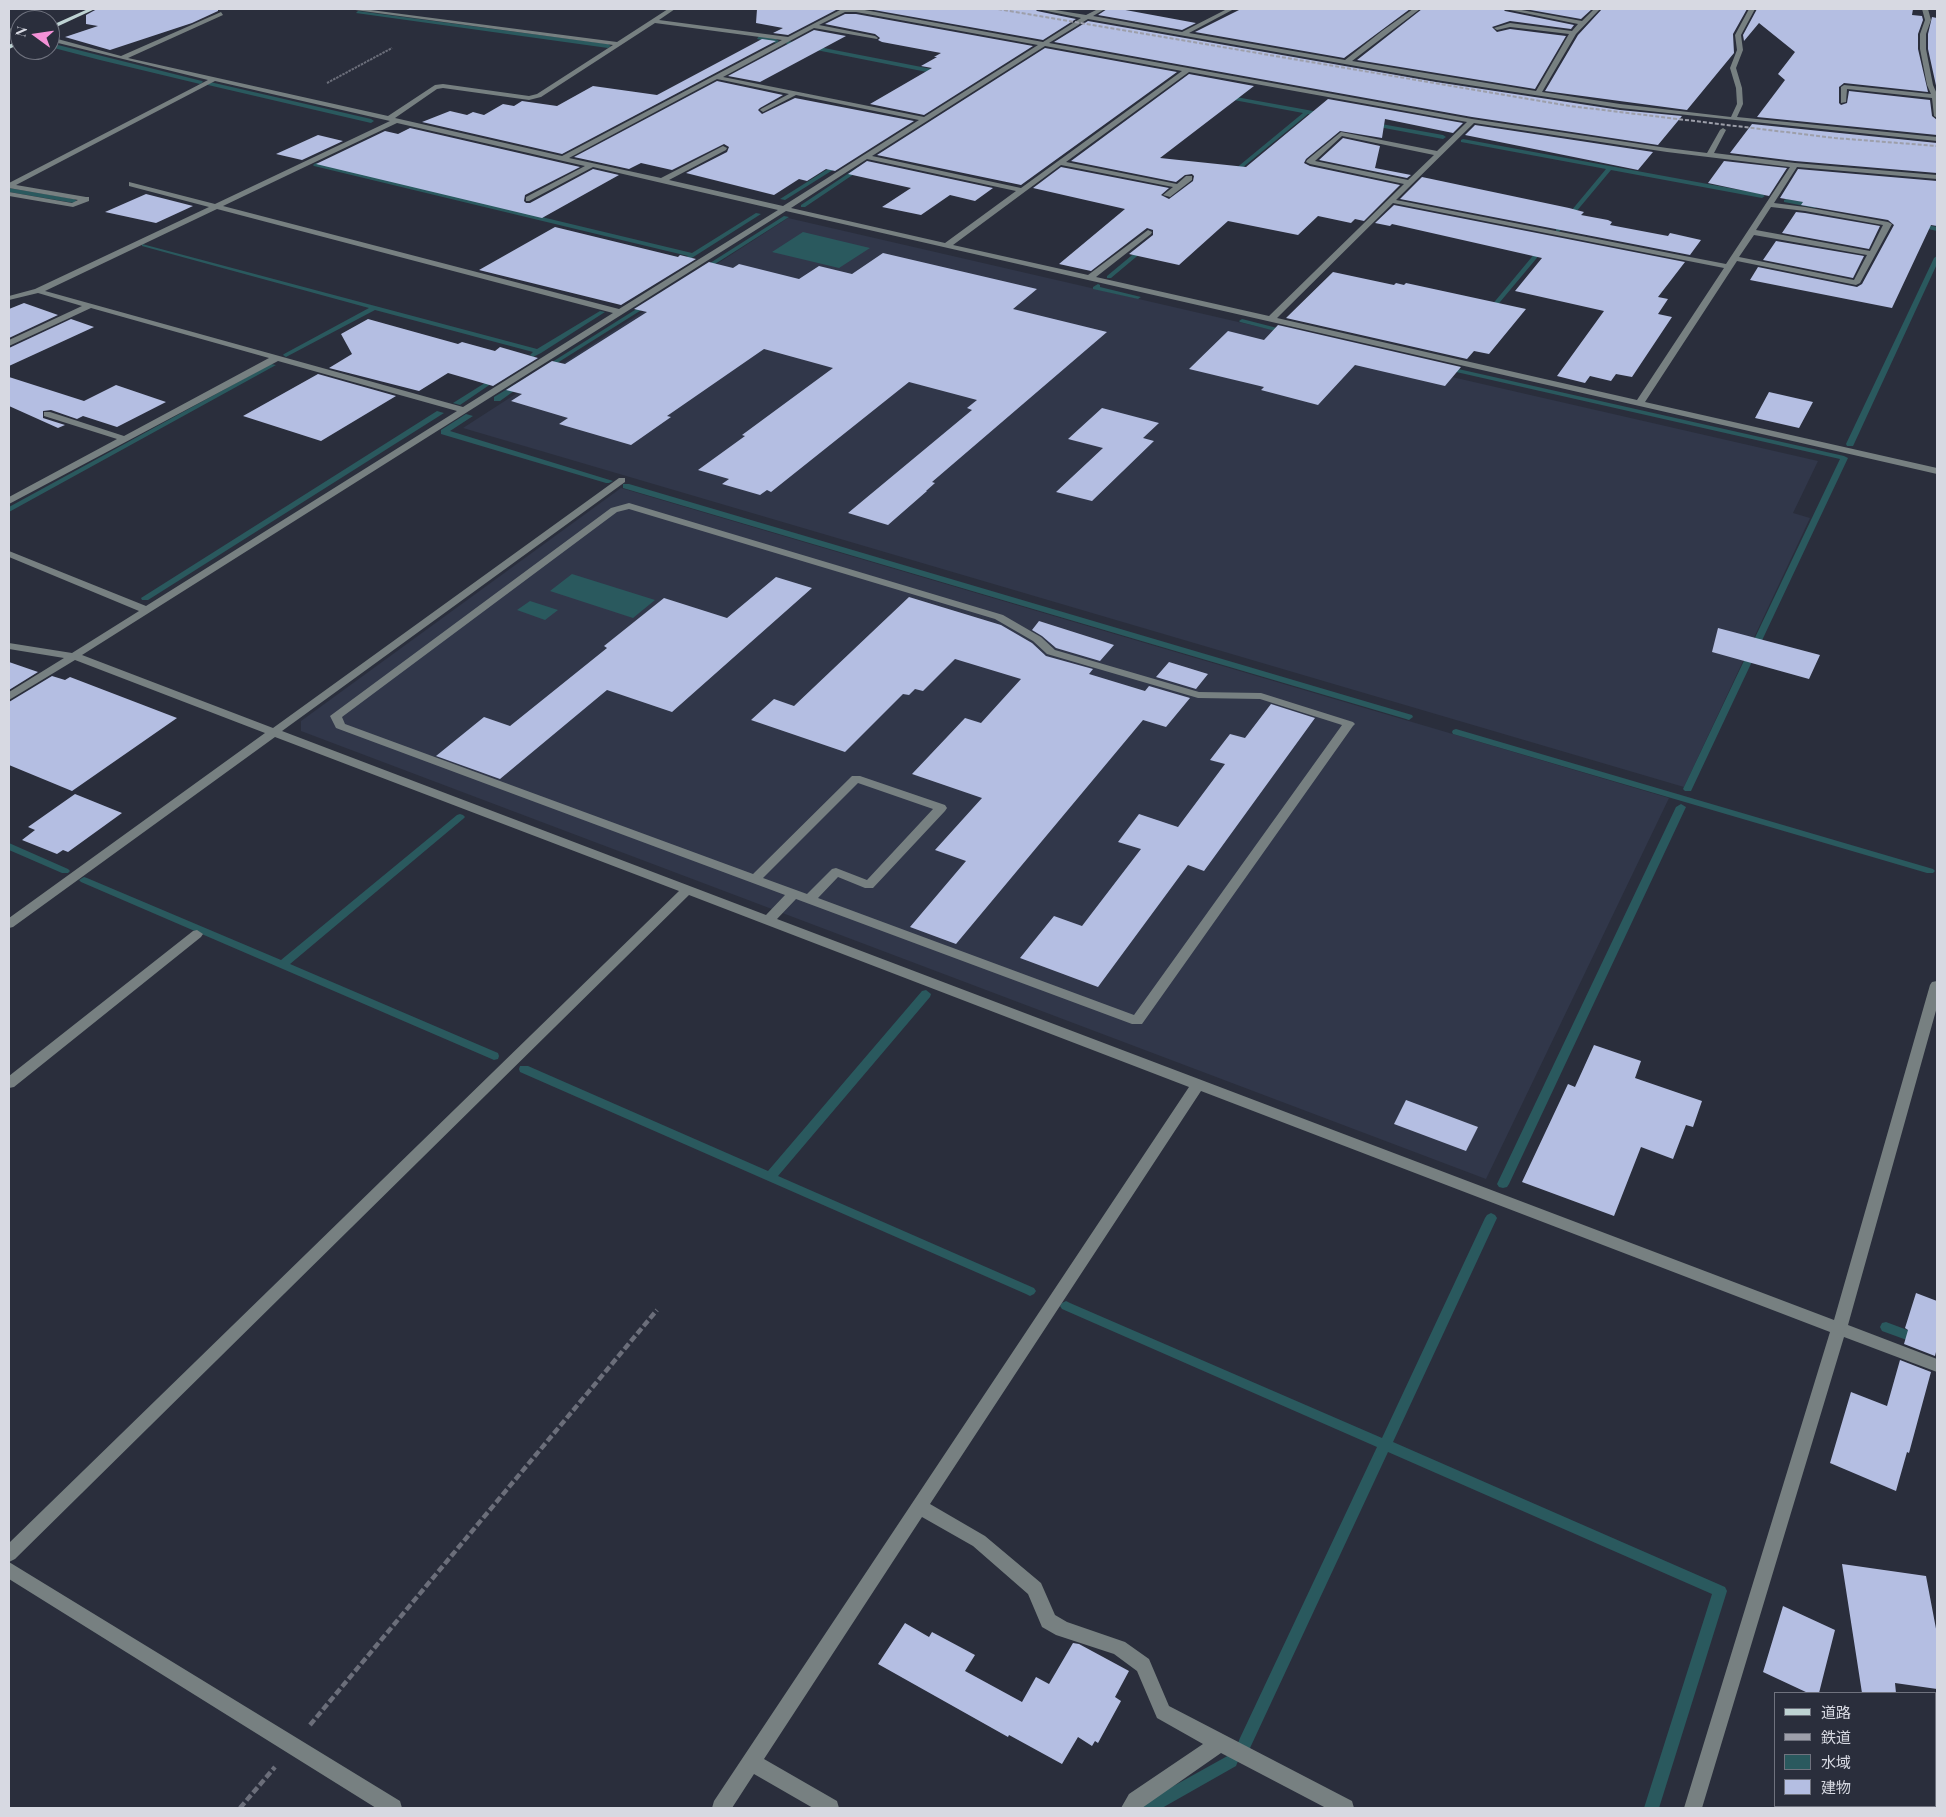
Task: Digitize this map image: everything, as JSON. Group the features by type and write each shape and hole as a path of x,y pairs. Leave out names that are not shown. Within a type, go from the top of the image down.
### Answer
{"main road":[{"path":"60,23 92,9"}],"street":[{"path":"611,49 345,13 351,9 618,44"},
{"path":"9,298 38,291 393,119 435,87 443,86 529,98 539,96 672,9"},
{"path":"1040,9 1538,94 1620,106 1937,139"},
{"path":"9,697 1086,17 1102,9"},
{"path":"1182,34 1231,9"},
{"path":"1347,62 1384,32 1417,9"},
{"path":"1508,9 1583,23"},
{"path":"1538,94 1573,33 1597,9"},
{"path":"1733,119 1740,104 1739,88 1733,68 1740,50 1738,35 1752,9"},
{"path":"1925,9 1928,20 1923,34 1934,85 1937,116"},
{"path":"563,158 844,10 856,10 1472,121 1709,155 1795,165 1937,177"},
{"path":"122,58 221,14"},
{"path":"653,22 788,39"},
{"path":"1497,28 1510,25 1573,33"},
{"path":"813,26 875,38"},
{"path":"60,42 122,58 1937,472"},
{"path":"946,246 1187,70"},
{"path":"715,77 925,119"},
{"path":"9,186 214,79"},
{"path":"1844,102 1844,86 1935,96"},
{"path":"763,110 795,93"},
{"path":"1271,319 1472,121"},
{"path":"1709,155 1723,130"},
{"path":"1410,183 1310,162 1341,134 1440,154"},
{"path":"662,181 723,148"},
{"path":"866,157 1022,190"},
{"path":"1060,163 1178,186"},
{"path":"529,199 592,165"},
{"path":"1640,403 1795,165"},
{"path":"1168,195 1189,178"},
{"path":"132,184 620,312"},
{"path":"9,186 86,199 73,205 9,194"},
{"path":"1392,201 1729,267"},
{"path":"1734,258 1856,283 1888,224 1805,208 1769,205"},
{"path":"1090,278 1148,232"},
{"path":"1752,232 1872,254"},
{"path":"38,291 464,410"},
{"path":"9,343 90,306"},
{"path":"9,501 276,358"},
{"path":"46,414 125,439"},
{"path":"9,924 622,480"},
{"path":"629,506 999,617 1037,639 1051,652 1198,695 1261,696 1349,724 1137,1021 754,880 340,726 336,716 614,510 629,506"},
{"path":"9,554 147,610"},
{"path":"9,564 19,558"},
{"path":"9,646 74,656 1937,1366"},
{"path":"754,880 856,778 941,808 870,885 836,872 809,900"},
{"path":"9,1554 688,889"},
{"path":"769,920 794,894"},
{"path":"9,1083 197,934"},
{"path":"1693,1808 1839,1328 1937,985"},
{"path":"721,1808 1198,1084"},
{"path":"920,1507 979,1542 1034,1589 1048,1621 1062,1629 1119,1648 1143,1664 1163,1712 1345,1808"},
{"path":"9,1570 393,1808"},
{"path":"1130,1808 1136,1801 1220,1743"},
{"path":"752,1762 830,1808"}],"path":[{"path":"300,98 392,48"},
{"path":"240,1808 657,1310"}],"shaded area":[{"path":"788,218 1299,336 1295,341 1818,461 1793,513 1810,518 1684,787 463,428"},
{"path":"621,488 1669,798 1486,1179 301,731 301,721"}],"water":[{"path":"803,232 870,248 839,268 772,252"},
{"path":"572,574 655,600 633,618 550,591"},
{"path":"530,601 558,610 545,620 517,610"}],"building":[{"path":"97,9 218,9 218,11 192,23 110,50 65,37 98,26 86,24 86,15"},
{"path":"757,9 838,9 788,35 773,33 783,28 756,23"},
{"path":"868,9 1035,9 1076,19 1043,40"},
{"path":"1107,9 1120,9 1196,23 1182,30 1098,15"},
{"path":"1241,9 1410,9 1344,58 1195,32"},
{"path":"1422,9 1503,9 1505,11 1574,25 1571,29 1510,21 1492,27 1497,32 1510,29 1566,36 1535,89 1357,60"},
{"path":"1525,9 1592,9 1581,19"},
{"path":"1602,9 1747,9 1733,34 1734,53 1687,110 1545,91 1578,35"},
{"path":"1757,9 1913,9 1912,15 1922,16 1923,20 1918,34 1918,49 1928,92 1844,83 1839,87 1839,103 1841,105 1847,103 1849,91 1930,100 1932,116 1937,120 1937,135 1757,117 1785,80 1778,74 1795,52 1759,23 1744,41 1743,35"},
{"path":"845,14 856,14 1033,46 924,115 870,104 932,68 921,66 941,53 882,42 878,40 880,38 875,34 825,24"},
{"path":"1932,17 1937,18 1937,90 1928,49 1928,34"},
{"path":"1088,21 1436,82 1620,110 1682,116 1658,145 1472,117 1054,42"},
{"path":"814,30 846,36 760,82 728,76"},
{"path":"762,39 776,41 562,154 422,122 450,111 467,115 473,112 484,115 503,104 514,106 522,101 557,106 593,86 657,95"},
{"path":"1045,48 1177,72 1021,185 877,155"},
{"path":"1189,74 1254,86 1160,158 1246,167 1328,99 1463,123 1453,133 1385,119 1382,138 1340,131 1306,159 1304,163 1310,166 1400,185 1364,221 1355,219 1351,223 1318,216 1298,235 1228,221 1179,265 1129,254 1153,235 1153,230 1147,228 1091,271 1059,264 1125,209 1033,188 1061,167 1169,188 1161,195 1169,199 1193,181 1194,176 1192,174 1185,175 1176,182 1071,161"},
{"path":"717,81 783,95 760,108 758,110 762,114 795,98 914,121 835,171 826,169 807,181 799,179 774,195 686,173 727,152 729,147 724,144 672,170 641,163 629,169 574,157"},
{"path":"1752,124 1937,143 1937,173 1795,161 1730,153"},
{"path":"1475,125 1653,152 1638,170 1465,135"},
{"path":"410,128 580,167 525,195 524,201 526,203 530,203 593,169 619,175 542,218 316,164 385,131 398,134"},
{"path":"318,135 343,141 302,160 276,154"},
{"path":"1343,138 1380,146 1375,168 1411,175 1407,178 1319,160"},
{"path":"867,161 993,188 975,201 950,195 921,215 882,207 911,188 848,174"},
{"path":"1724,161 1787,168 1769,196 1708,183"},
{"path":"1798,169 1937,181 1937,226 1931,225 1892,308 1750,280 1758,267 1857,287 1862,284 1894,225 1888,220 1801,205 1803,202 1780,198"},
{"path":"1422,177 1569,208 1584,212 1581,215 1608,220 1612,222 1610,225 1668,236 1670,233 1701,240 1690,255 1400,199"},
{"path":"146,194 193,206 156,223 105,212"},
{"path":"1394,205 1685,262 1658,297 1668,299 1658,314 1672,317 1632,377 1616,374 1611,381 1590,376 1585,383 1557,376 1604,311 1515,291 1542,258 1392,224 1390,226 1375,223"},
{"path":"1796,212 1880,226 1869,249 1782,233"},
{"path":"555,227 678,257 680,255 696,259 621,305 479,270"},
{"path":"1776,241 1864,256 1853,278 1763,260"},
{"path":"883,253 1037,289 1013,309 1107,332 932,482 935,483 888,525 848,513 972,410 967,408 977,400 909,382 771,492 767,490 760,495 722,484 729,479 698,470 833,368 764,349 667,416 671,417 631,445 559,424 568,418 511,401 522,394 506,390 552,361 565,364 647,312 634,309 709,262 733,268 739,264 799,279 819,266 852,274"},
{"path":"1333,272 1394,285 1396,283 1404,285 1406,283 1526,309 1489,354 1474,351 1467,359 1286,318"},
{"path":"24,303 58,315 9,338 9,309"},
{"path":"71,319 94,327 9,366 9,348"},
{"path":"368,319 458,344 462,342 495,351 500,347 538,358 493,386 448,373 419,391 329,368 352,354 341,334"},
{"path":"1278,325 1461,367 1445,386 1355,365 1318,405 1261,390 1264,387 1189,369 1228,331 1264,340"},
{"path":"318,374 396,396 321,441 243,416"},
{"path":"9,377 84,401 116,385 166,402 117,427 83,416 77,419 51,410 43,411 43,418 65,425 58,428 9,406"},
{"path":"1769,392 1813,402 1799,428 1755,418"},
{"path":"1102,408 1159,423 1143,438 1154,441 1092,501 1056,492 1103,448 1068,439"},
{"path":"776,577 812,588 672,712 607,690 500,779 436,756 484,717 510,726 607,648 604,646 664,598 727,618"},
{"path":"909,597 1001,625 1032,643 1046,656 1093,669 1089,674 1145,691 1149,686 1190,698 1166,727 1143,720 956,944 910,927 966,861 935,850 982,798 912,774 965,718 981,723 1021,679 955,659 923,691 915,689 909,695 903,694 845,752 751,720 774,699 794,706"},
{"path":"1039,621 1114,645 1100,661 1056,648 1032,630"},
{"path":"1718,628 1820,655 1809,679 1712,652"},
{"path":"9,662 38,672 9,690"},
{"path":"1169,662 1208,674 1196,689 1156,677"},
{"path":"52,676 65,680 70,677 177,718 72,791 9,765 9,702"},
{"path":"1271,704 1315,718 1204,871 1188,865 1098,987 1020,958 1054,916 1082,926 1141,849 1118,842 1139,814 1178,827 1225,764 1210,760 1230,734 1245,738"},
{"path":"75,794 122,813 68,852 63,850 57,854 22,840 35,830 28,827"},
{"path":"1594,1045 1641,1061 1635,1078 1702,1101 1693,1127 1686,1125 1673,1159 1641,1147 1614,1216 1522,1182 1568,1084 1575,1087"},
{"path":"1406,1100 1478,1127 1466,1151 1394,1124"},
{"path":"1916,1293 1937,1301 1937,1348 1935,1356 1904,1344 1908,1330 1905,1328"},
{"path":"1900,1360 1931,1372 1909,1453 1907,1452 1896,1491 1830,1463 1851,1392 1887,1406"},
{"path":"1842,1564 1926,1576 1937,1634 1937,1689 1895,1683 1896,1692 1862,1692"},
{"path":"1783,1606 1835,1630 1819,1692 1806,1692 1763,1672"},
{"path":"905,1623 929,1637 932,1632 975,1655 965,1671 1022,1702 1036,1677 1049,1684 1073,1643 1079,1644 1129,1671 1115,1697 1121,1701 1098,1743 1095,1741 1092,1746 1078,1737 1062,1764 1009,1735 1008,1737 878,1664"}],"waterway":[{"path":"334,9 343,10"},
{"path":"358,12 608,46"},
{"path":"759,38 776,41"},
{"path":"788,43 942,73"},
{"path":"60,48 200,82"},
{"path":"210,84 371,121"},
{"path":"1225,97 1324,115"},
{"path":"1231,175 1307,112"},
{"path":"1370,124 1443,137"},
{"path":"1463,141 1610,168"},
{"path":"783,199 841,163"},
{"path":"316,165 693,255"},
{"path":"803,206 860,168"},
{"path":"1558,230 1610,168"},
{"path":"1610,168 1762,196"},
{"path":"9,190 74,201"},
{"path":"1786,201 1815,206"},
{"path":"687,259 758,214"},
{"path":"702,270 786,217"},
{"path":"1917,225 1937,229"},
{"path":"144,245 374,307"},
{"path":"1109,277 1145,247"},
{"path":"1488,313 1543,247"},
{"path":"1850,444 1937,258"},
{"path":"1098,286 1095,288 1138,297"},
{"path":"286,355 374,307"},
{"path":"374,307 538,352"},
{"path":"544,369 640,309"},
{"path":"538,352 602,312"},
{"path":"1242,321 1287,332"},
{"path":"533,355 538,352"},
{"path":"9,510 273,365"},
{"path":"1445,368 1843,458"},
{"path":"457,403 498,377"},
{"path":"497,399 521,383"},
{"path":"145,598 440,413"},
{"path":"469,416 444,432 609,481"},
{"path":"1688,789 1844,458"},
{"path":"626,486 1409,717"},
{"path":"1456,732 1930,871"},
{"path":"1503,1184 1681,807"},
{"path":"282,965 460,817"},
{"path":"9,846 65,871"},
{"path":"84,880 282,965"},
{"path":"282,965 494,1056"},
{"path":"770,1177 926,994"},
{"path":"524,1069 770,1177"},
{"path":"770,1177 1030,1291"},
{"path":"1385,1445 1491,1218"},
{"path":"1066,1306 1385,1445"},
{"path":"1886,1327 1937,1346"},
{"path":"1245,1743 1385,1445"},
{"path":"1385,1445 1720,1591 1652,1808"},
{"path":"1148,1808 1231,1761"}],"railway":[{"path":"998,9 1570,106 1835,138 1937,146"}]}
